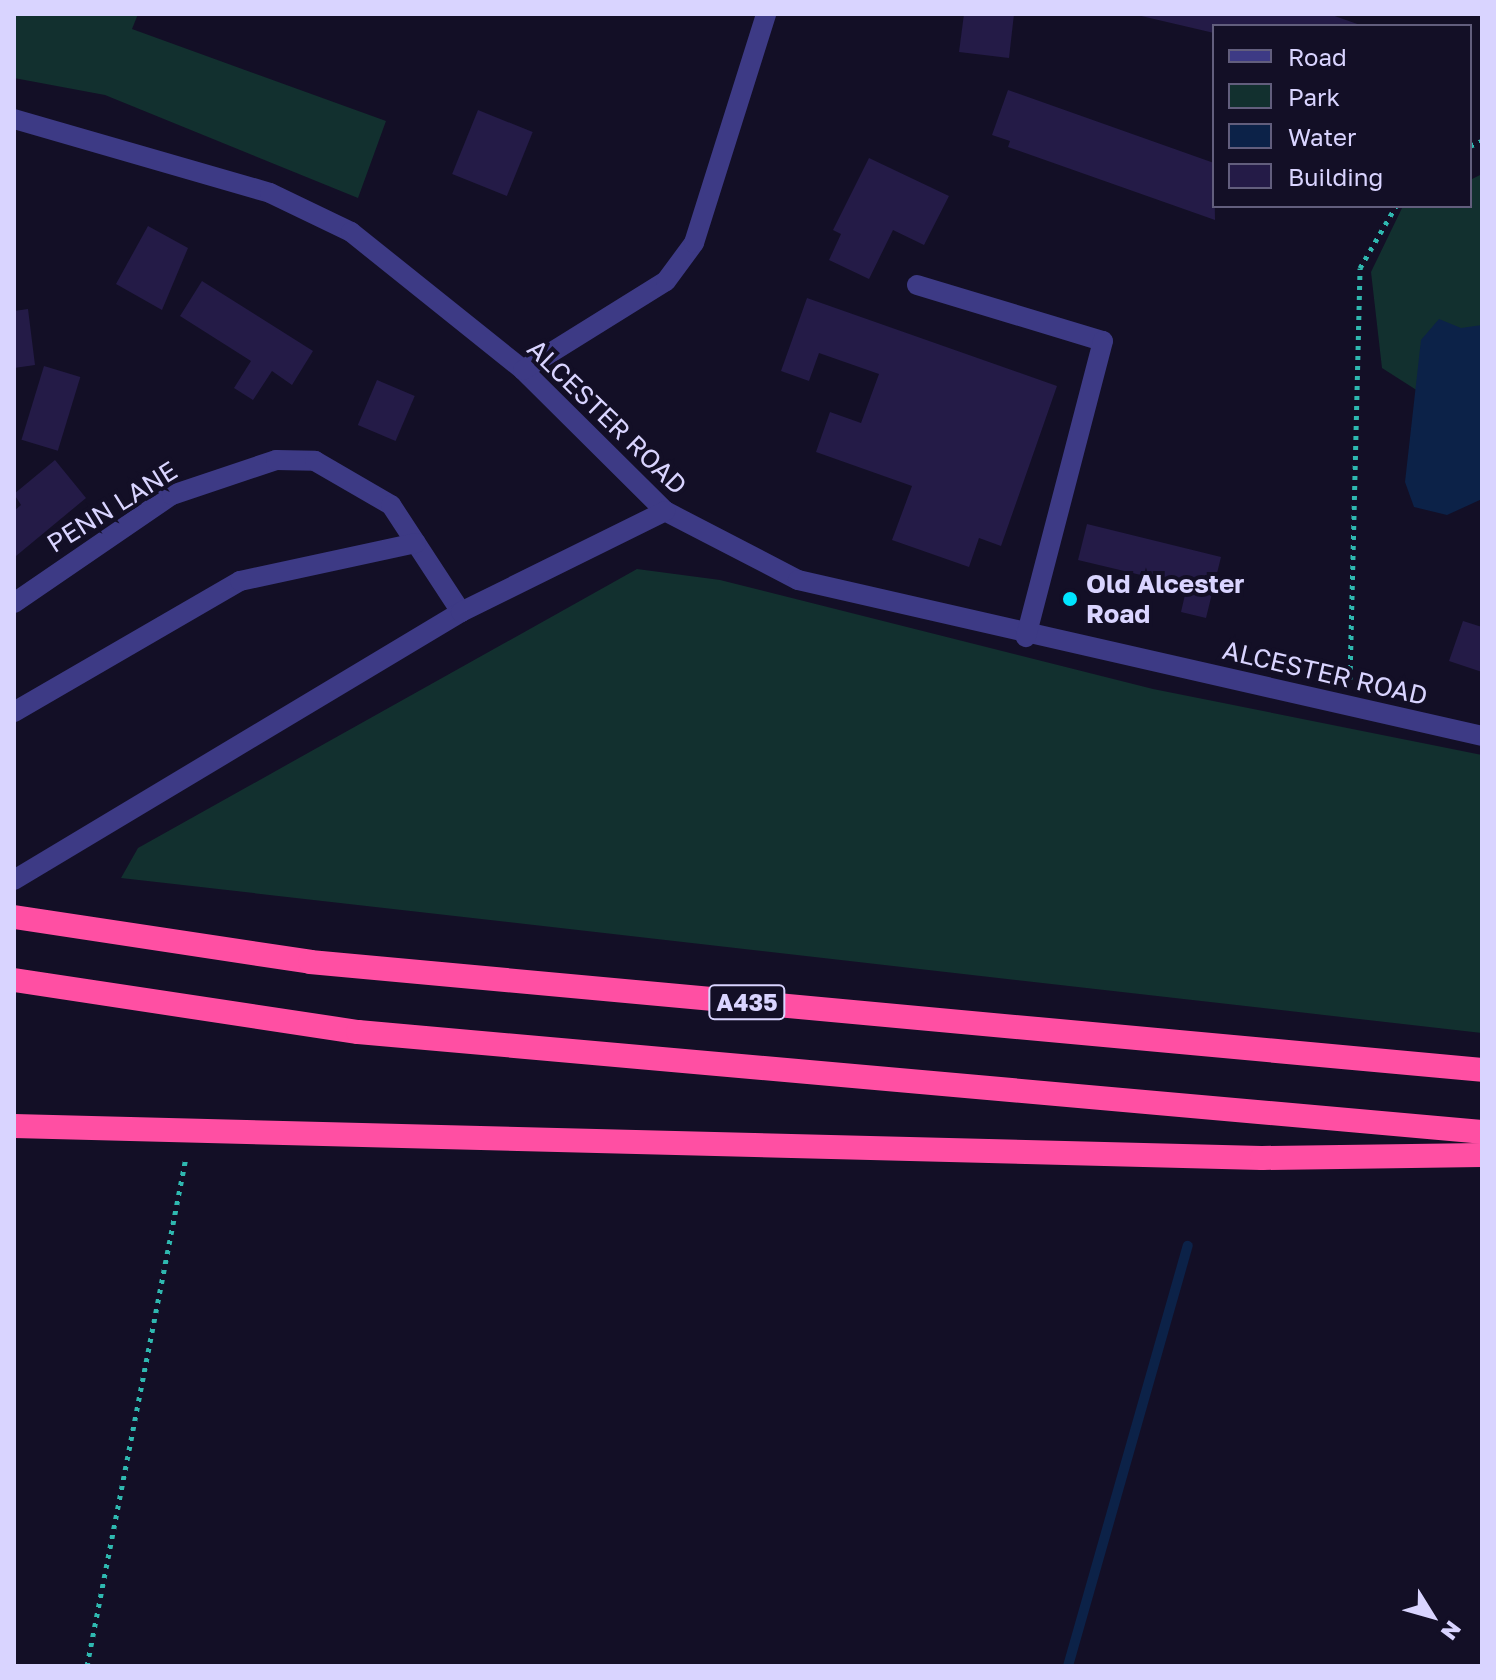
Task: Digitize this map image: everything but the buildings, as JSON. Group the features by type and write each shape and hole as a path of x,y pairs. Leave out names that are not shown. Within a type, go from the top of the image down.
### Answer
{"highway":[{"name":"A435","path":"14,917 310,962 1482,1070"},
{"path":"14,980 358,1032 1482,1132"},
{"path":"14,1126 1262,1158 1482,1155"}],"street":[{"path":"523,370 666,281 694,243 766,14"},
{"name":"ALCESTER ROAD","path":"14,119 270,193 351,232 523,370 665,511 798,580 1026,637 1350,704 1482,736"},
{"path":"917,285 1103,341 1026,637"},
{"name":"PENN LANE","path":"14,603 172,495 276,460 315,461 362,482 391,505 461,612"},
{"path":"14,880 461,612 665,511"},
{"path":"14,712 240,581 416,543"}],"path":[{"path":"1350,704 1360,268 1395,208"},
{"path":"87,1666 190,1132"}],"green space":[{"path":"14,14 138,14 132,29 386,121 358,198 105,95 14,78"},
{"path":"1482,174 1482,348 1418,391 1382,368 1371,272 1402,208 1472,208 1472,179"},
{"path":"637,569 720,580 1153,689 1482,755 1482,1033 121,878 138,848"}],"water":[{"path":"1439,319 1461,328 1482,325 1482,499 1447,515 1414,507 1405,482 1421,340"}],"waterway":[{"path":"1068,1666 1188,1246"}],"place":[{"name":"Old Alcester Road","path":"1070,599"}]}
